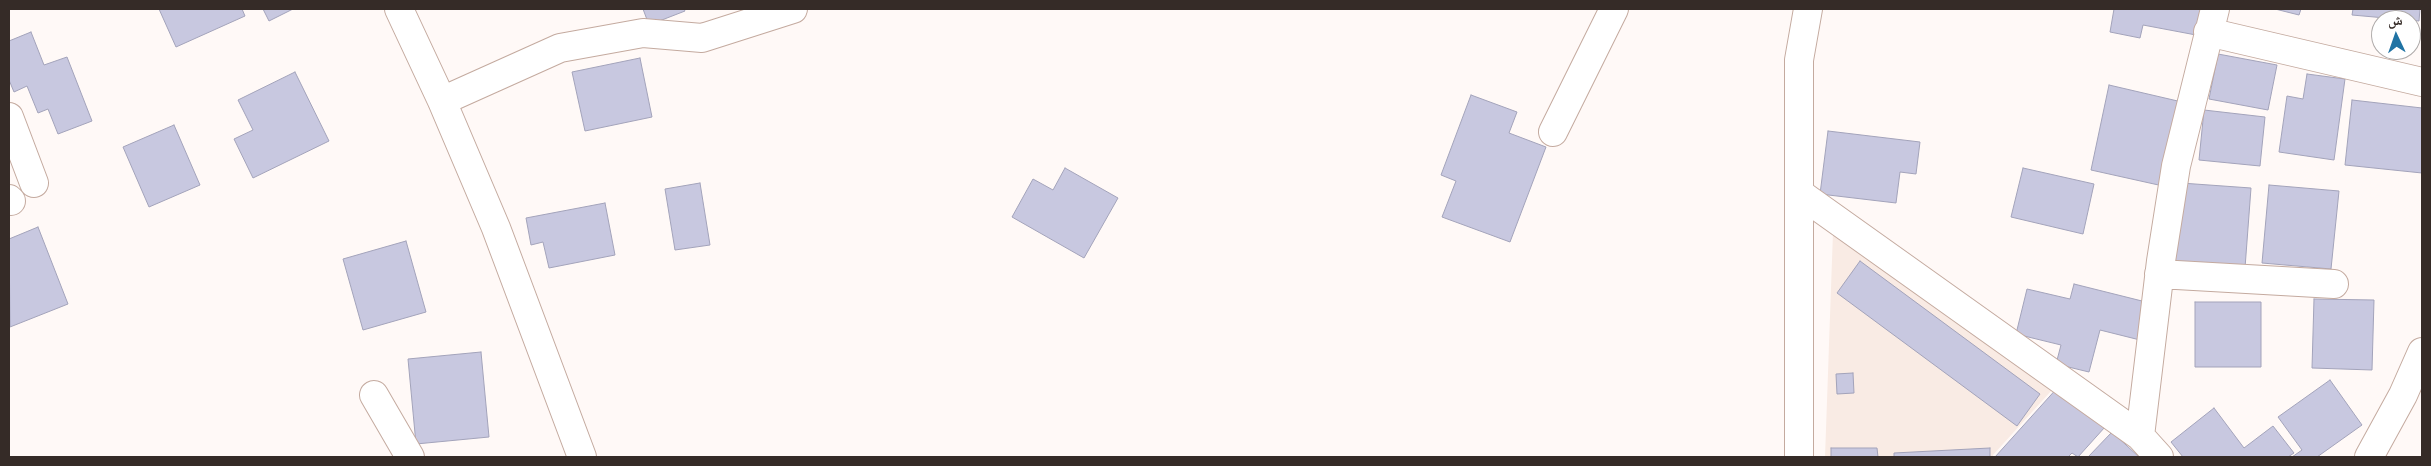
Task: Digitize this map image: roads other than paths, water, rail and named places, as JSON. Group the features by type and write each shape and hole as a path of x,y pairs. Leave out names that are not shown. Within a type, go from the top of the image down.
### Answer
{"street":[{"path":"399,9 442,101 496,228 582,457"},
{"path":"442,101 560,48 643,33 702,38 793,9"},
{"path":"1553,132 1614,9"},
{"path":"1799,457 1799,60 1808,9"},
{"path":"2140,436 2159,274 2176,166 2211,20 2422,82"},
{"path":"9,117 34,183"},
{"path":"1799,193 2140,436 2159,457"},
{"path":"2159,274 2334,284"},
{"path":"2369,457 2403,395 2422,352"},
{"path":"374,395 410,457"}]}
